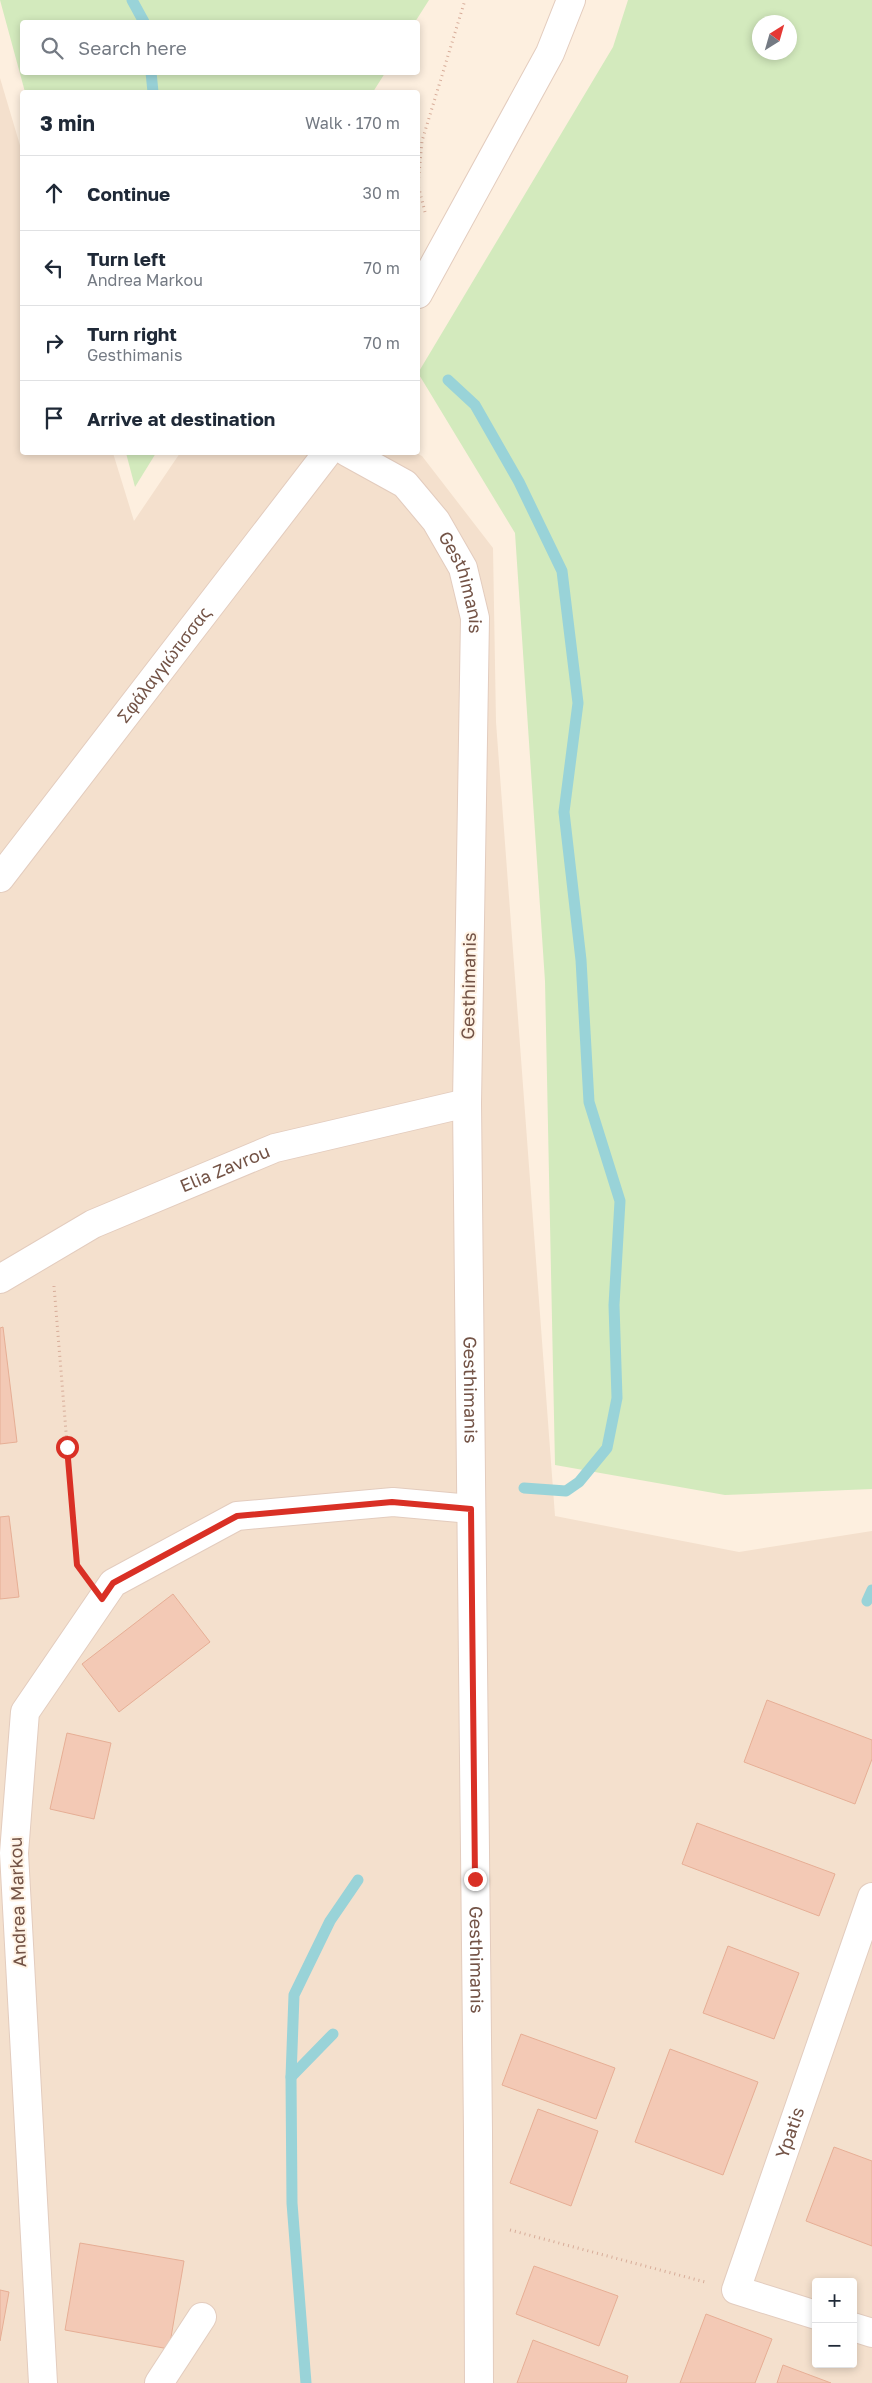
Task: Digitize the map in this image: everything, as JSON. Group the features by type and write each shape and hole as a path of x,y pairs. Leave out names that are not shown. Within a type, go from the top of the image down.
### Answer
{"street":[{"path":"420,290 550,53 571,0"},
{"name":"Σφάλαγγιώτισσας","path":"0,878 326,455"},
{"name":"Gesthimanis","path":"352,455 405,484 436,521 463,568 475,618 466,1103 479,2383"},
{"name":"Elia Zavrou","path":"0,1279 93,1224 276,1148 466,1103"},
{"name":"Andrea Markou","path":"43,2383 14,1853 26,1712 113,1583 237,1516 392,1502 471,1509"},
{"name":"Ypatis","path":"736,2290 872,1897"},
{"path":"736,2290 812,2314"},
{"path":"159,2383 202,2317"},
{"path":"857,2328 872,2333"}],"path":[{"path":"420,162 422,141 465,0"},
{"path":"420,192 427,218 449,237"},
{"path":"50,1250 77,1565 102,1599"},
{"path":"478,2221 736,2290"}],"shaded area":[{"path":"0,78 20,145 20,455 114,455 134,521 179,455 420,455 493,548 496,722 555,1516 739,1552 872,1531 872,2383 0,2383"}],"green space":[{"path":"0,0 429,0 416,20 20,20 20,74"},
{"path":"628,0 872,0 872,1489 725,1495 555,1465 545,981 515,533 420,376 420,370 613,47"},
{"path":"20,75 384,75 374,90 24,90"},
{"path":"127,455 155,455 135,487"}],"building":[{"path":"3,1327 17,1442 0,1444 0,1328"},
{"path":"9,1516 19,1597 0,1599 0,1517"},
{"path":"173,1594 210,1642 119,1712 82,1664"},
{"path":"767,1700 872,1740 872,1759 855,1804 744,1762"},
{"path":"67,1733 111,1743 94,1819 50,1809"},
{"path":"697,1823 835,1874 819,1916 682,1864"},
{"path":"728,1946 799,1973 774,2039 703,2013"},
{"path":"521,2034 615,2068 596,2119 502,2085"},
{"path":"670,2049 758,2082 723,2175 635,2142"},
{"path":"538,2109 598,2131 571,2206 510,2183"},
{"path":"834,2147 872,2161 872,2246 806,2221"},
{"path":"80,2243 184,2261 169,2349 65,2330"},
{"path":"534,2266 618,2296 599,2346 516,2314"},
{"path":"0,2290 9,2292 0,2341"},
{"path":"706,2314 772,2339 755,2383 680,2383"},
{"path":"533,2340 628,2376 626,2383 517,2383"},
{"path":"783,2365 831,2383 777,2383"}],"waterway":[{"path":"132,0 143,20"},
{"path":"151,75 153,90"},
{"path":"448,380 475,405 519,482 562,571 578,703 564,812 581,960 589,1102 620,1201 614,1305 617,1398 607,1448 579,1482 566,1491 524,1488"},
{"path":"867,1601 872,1590"},
{"path":"306,2383 292,2203 291,2077 294,1995 330,1921 358,1880"},
{"path":"291,2077 333,2034"}],"route":[{"path":"67,1447 77,1565 102,1599 113,1583 237,1516 392,1502 471,1509 475,1879"}]}
